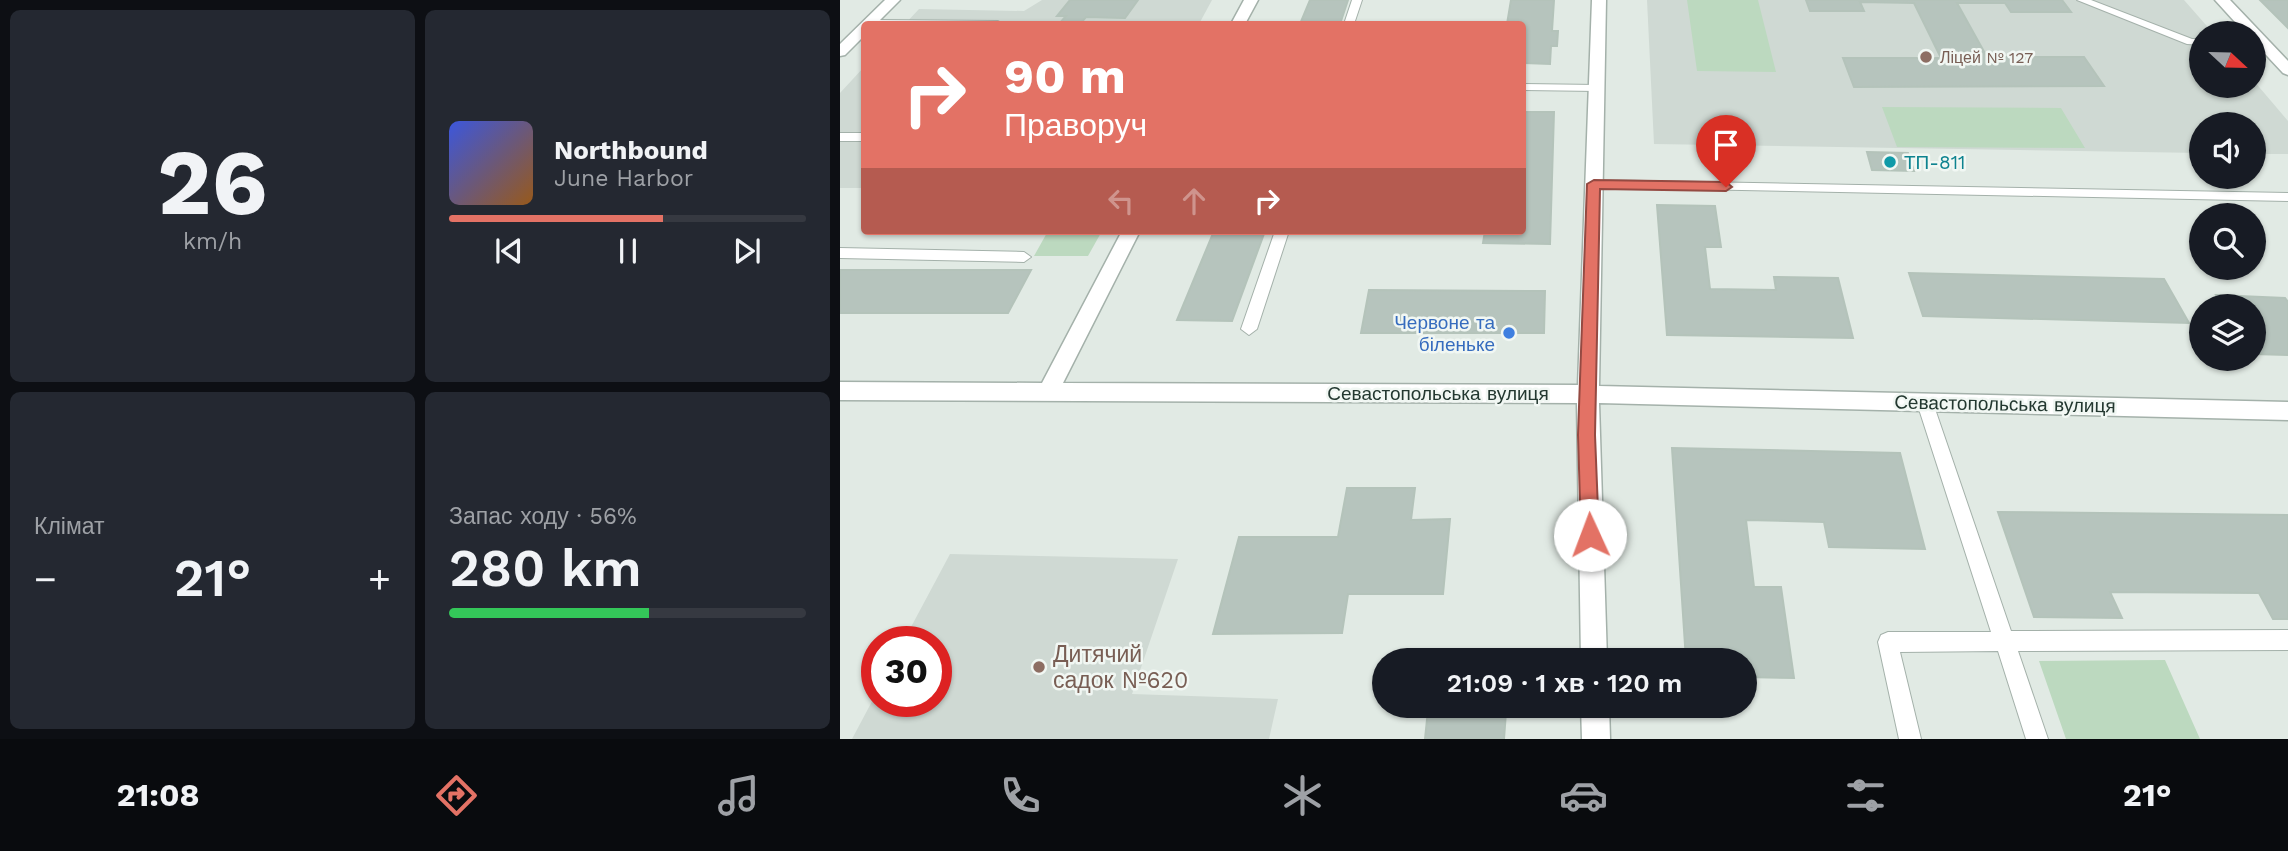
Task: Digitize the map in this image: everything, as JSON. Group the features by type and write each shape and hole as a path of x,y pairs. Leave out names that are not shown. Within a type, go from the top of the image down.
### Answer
{"street":[{"path":"871,21 893,0"},
{"path":"1240,21 1251,0"},
{"path":"1594,648 1587,435 1599,0"},
{"path":"2222,0 2241,21"},
{"path":"840,52 861,31"},
{"path":"2266,47 2286,66"},
{"path":"1047,393 1129,235"},
{"name":"Севастопольська вулиця","path":"840,391 1588,394 1925,402 2286,415"},
{"path":"1595,718 1596,739"}],"lane":[{"path":"1350,21 1357,0"},
{"path":"2082,0 2189,41"},
{"path":"1526,87 1597,88"},
{"path":"840,137 861,137"},
{"path":"1594,184 2288,197"},
{"path":"1250,329 1281,235"},
{"path":"840,253 1024,257"},
{"path":"1925,402 2037,739"},
{"path":"1910,739 1888,642 2288,640"}],"shaded area":[{"path":"1042,0 1212,0 1201,21 908,21 919,9 1024,11"},
{"name":"Ліцей № 127","path":"1647,0 2184,0 2202,21 2189,21 2189,98 2266,98 2266,95 2288,121 2288,154 2266,154 2266,112 2189,112 2189,153 1654,144"},
{"path":"861,70 861,188 840,188 840,93"},
{"name":"Дитячий садок №620","path":"950,554 1178,559 1132,694 1278,699 1269,739 852,739 864,717 952,717 952,626 912,626"}],"green space":[{"path":"1687,0 1758,0 1776,72 1697,71"},
{"path":"1882,107 2061,108 2085,148 1897,147"},
{"path":"1046,235 1100,235 1088,256 1034,256"},
{"path":"2165,660 2200,739 2066,739 2039,661"}],"building":[{"path":"1070,0 1138,0 1125,18 1086,17 1083,21 1062,21 1066,16 1057,16"},
{"path":"1310,0 1348,0 1341,21 1301,21"},
{"path":"1511,0 1554,0 1552,31 1558,31 1557,46 1551,46 1550,64 1526,63 1526,21 1508,21"},
{"path":"1806,0 2062,0 2071,12 2011,12 2005,3 1957,3 1987,57 2084,57 2104,86 1854,87 1843,58 1941,58 1914,3 1860,2 1864,11 1810,11"},
{"path":"2260,0 2288,0 2288,28"},
{"path":"1526,112 1554,112 1550,244 1483,243 1484,235 1526,235"},
{"name":"ТП-811","path":"1867,152 1908,153 1914,171 1872,170"},
{"path":"1657,205 1715,206 1721,247 1705,247 1710,289 1776,290 1774,277 1838,278 1853,338 1667,335"},
{"path":"1212,235 1264,235 1232,321 1177,320"},
{"path":"840,270 1031,270 1008,313 840,313"},
{"path":"1909,273 2164,279 2189,323 1923,316"},
{"path":"1369,290 1545,291 1544,333 1361,333"},
{"path":"2266,297 2285,298 2288,302 2288,355 2266,354"},
{"path":"1672,448 1900,453 1925,549 1829,547 1824,522 1746,520 1754,587 1781,587 1794,678 1757,677 1757,648 1685,648"},
{"path":"1347,488 1415,488 1411,520 1450,519 1443,594 1348,594 1342,633 1213,634 1239,537 1338,537"},
{"path":"1998,512 2288,515 2288,619 2273,619 2259,593 2110,592 2122,618 2034,617"},
{"path":"1427,718 1506,718 1504,739 1425,739"}],"place":[{"name":"Ліцей № 127","path":"1926,57"},
{"name":"ТП-811","path":"1890,162"},
{"name":"Червоне та біленьке","path":"1509,333"},
{"name":"Дитячий садок №620","path":"1039,667"}],"route":[{"path":"1590,535 1587,435 1594,184 1726,187"}]}
